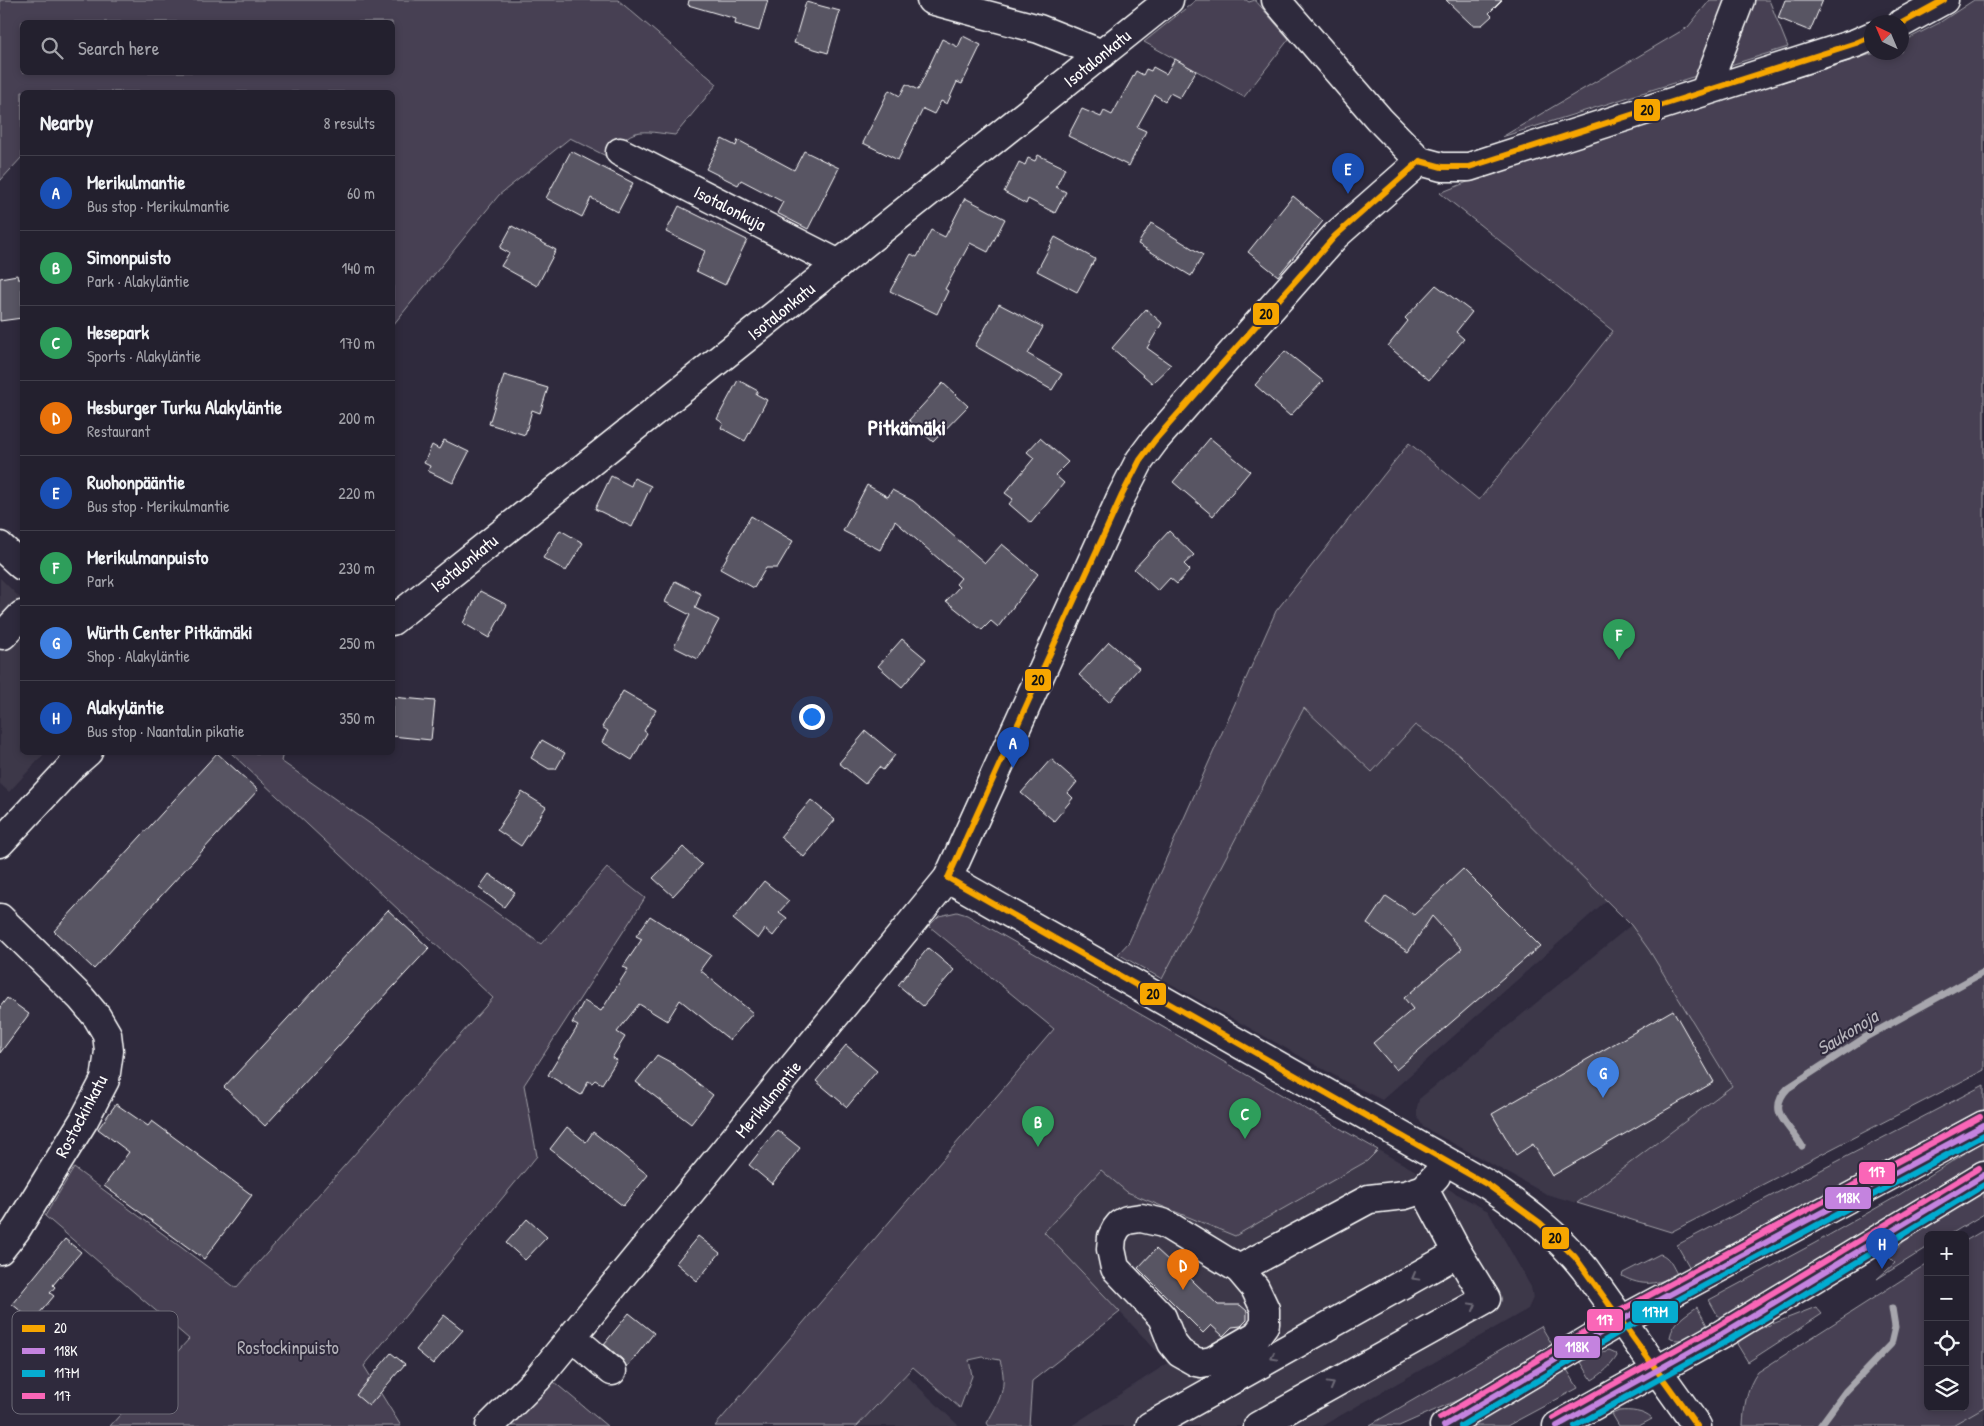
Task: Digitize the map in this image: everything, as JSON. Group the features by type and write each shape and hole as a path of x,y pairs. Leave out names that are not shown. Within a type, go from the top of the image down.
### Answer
{"main road":[{"path":"931,0 1039,29 1102,54"},
{"name":"Isotalonkatu","path":"395,619 1169,0"},
{"path":"1276,0 1379,119 1420,161 1442,167 1469,167 1864,40"},
{"path":"1705,91 1740,0"},
{"path":"1909,19 1944,0"},
{"name":"Isotalonkuja","path":"620,152 839,264"},
{"name":"Merikulmantie","path":"490,1426 538,1378 948,878 1122,495 1140,460 1155,440 1335,236 1420,161"},
{"path":"0,546 20,564"},
{"path":"0,632 3,635 20,617"},
{"path":"0,842 85,755"},
{"path":"948,878 1446,1161 1512,1202 1551,1233 1574,1255 1697,1426"},
{"name":"Rostockinkatu","path":"0,918 98,1017 107,1034 109,1051 105,1080 84,1120 16,1230 0,1250"},
{"path":"1444,1426 1622,1320 1984,1124"},
{"path":"1239,1270 1369,1199 1405,1195 1424,1189 1446,1161"},
{"path":"1557,1426 1722,1334 1984,1175"},
{"path":"1258,1426 1486,1299 1458,1253 1424,1189"},
{"path":"1140,1218 1155,1221 1172,1228 1239,1270 1255,1288 1260,1298 1265,1309 1265,1324 1252,1338 1212,1361 1201,1363 1190,1360 1180,1353 1172,1342 1162,1317 1117,1271 1111,1254 1112,1237 1120,1224 1127,1220 1140,1218"},
{"path":"1150,1426 1458,1253"},
{"path":"572,1337 612,1371"}],"shaded area":[{"path":"0,578 20,598 20,755 43,755 9,792 0,784"},
{"path":"1304,708 1372,772 1415,725 1459,754 1607,900 1382,1100 1346,1082 1162,979"},
{"path":"1631,925 1649,950 1732,1087 1577,1203 1546,1194 1423,1127 1417,1116 1419,1099"},
{"path":"1378,1150 1488,1211 1531,1287 1533,1298 1528,1309 1322,1426 1071,1426 1168,1363 1044,1232 1101,1169 1127,1192 1367,1161"},
{"path":"906,1375 959,1426 857,1426"},
{"path":"1984,1407 1984,1426 1951,1426"}],"green space":[{"path":"0,0 618,0 717,84 675,135 645,132 630,135 617,147 610,158 570,138 499,195 395,323 395,90 20,90 20,159 0,181"},
{"path":"1196,0 1246,0 1249,2 1255,0 1289,39 1244,97 1144,42"},
{"path":"1710,0 1769,0 1788,47 1502,137 1688,27"},
{"path":"1974,0 1984,0 1984,1070 1671,1232 1577,1203 1732,1086 1649,950 1631,925 1459,754 1415,725 1372,772 1304,708 1162,979 1118,954 1129,942 1276,611 1409,443 1479,500 1613,331 1440,193 1485,175 1864,56 1864,60 1909,60 1909,38 1939,23"},
{"name":"Rostockinpuisto","path":"233,755 282,755 281,761 541,944 607,868 645,898 524,1085 537,1156 364,1366 401,1426 110,1426 121,1414 178,1414 178,1351 189,1339 178,1330 178,1311 156,1311 45,1216 74,1168 236,1288 493,998"},
{"path":"957,912 967,915 1378,1150 1367,1161 1235,1236 1127,1192 1101,1170 1044,1232 1120,1312 1032,1381 1029,1426 989,1426 987,1423 999,1400 1003,1378 1000,1360 983,1357 969,1360 972,1376 960,1408 913,1367 857,1426 715,1426 1054,1029 929,926 939,916"},
{"path":"1984,1085 1984,1111 1690,1268 1677,1245"},
{"path":"1984,1141 1984,1160 1721,1321 1709,1300 1894,1198"},
{"path":"1984,1192 1984,1214 1956,1231 1924,1231 1924,1250 1877,1279 1895,1263 1889,1257 1907,1238"},
{"path":"1984,1230 1984,1407 1951,1426 1743,1426 1748,1391 1758,1372 1924,1266 1924,1411 1969,1411 1969,1239"},
{"path":"1660,1254 1668,1259 1677,1274 1650,1283 1636,1282 1622,1276 1623,1273"},
{"path":"1697,1307 1708,1327 1686,1339 1671,1339 1670,1337 1677,1323"},
{"path":"1816,1307 1822,1314 1748,1362 1737,1344 1749,1333"},
{"path":"1541,1326 1553,1346 1469,1395 1399,1426 1370,1425"},
{"path":"1609,1350 1616,1353 1617,1356 1606,1370 1592,1380 1579,1359"},
{"path":"1566,1368 1578,1388 1507,1426 1467,1426"},
{"path":"554,1382 607,1426 509,1426"},
{"path":"1619,1411 1637,1412 1645,1414 1652,1419 1639,1426 1619,1426 1612,1414"}],"building":[{"path":"689,0 768,0 759,31 735,24 736,19 688,5"},
{"path":"1446,0 1502,0 1489,13 1492,16 1482,25 1472,25"},
{"path":"1785,0 1823,0 1810,31 1778,18"},
{"path":"806,2 840,11 828,53 794,43"},
{"path":"963,36 981,45 962,84 957,82 947,104 941,101 934,114 923,109 898,160 863,143 889,90 900,96 906,84 918,90 942,39 958,47"},
{"path":"1175,59 1196,71 1180,98 1170,93 1165,101 1155,95 1137,127 1146,131 1129,166 1068,136 1082,109 1101,117 1104,111 1112,115 1136,71 1143,75 1146,69 1151,71 1153,67 1166,74"},
{"path":"722,139 736,146 738,140 794,170 804,151 839,168 808,229 777,213 783,202 741,180 738,185 706,169"},
{"path":"571,151 633,183 618,212 591,198 582,217 546,198"},
{"path":"1038,155 1065,168 1056,187 1066,192 1055,213 1028,199 1026,204 1004,192 1019,162 1025,165 1028,158 1035,161"},
{"path":"1293,196 1323,221 1278,276 1248,252"},
{"path":"965,198 1005,219 988,252 970,243 945,289 948,291 937,314 890,291 911,254 917,257 931,230 945,237"},
{"path":"679,206 747,240 725,285 696,271 705,251 666,232"},
{"path":"1151,223 1203,255 1191,276 1138,244"},
{"path":"512,226 556,250 537,286 501,266 509,253 500,248"},
{"path":"1055,237 1095,259 1077,292 1037,271"},
{"path":"17,275 18,279 20,279 20,318 0,321 0,278"},
{"path":"1436,285 1472,312 1456,332 1464,339 1429,380 1388,346 1408,321 1405,318"},
{"path":"999,304 1043,327 1028,354 1062,374 1052,390 975,346"},
{"path":"1146,309 1162,323 1147,348 1171,365 1152,383 1112,348"},
{"path":"1285,351 1323,381 1290,416 1255,385"},
{"path":"504,375 548,388 540,413 532,410 525,435 489,424"},
{"path":"738,380 758,391 756,394 767,400 745,441 721,428 723,423 717,419"},
{"path":"943,383 968,406 933,442 909,420"},
{"path":"1040,438 1068,462 1055,475 1064,483 1031,523 1009,504 1013,499 1005,493 1034,458 1027,452"},
{"path":"1210,438 1250,471 1213,516 1173,482"},
{"path":"444,440 469,452 453,483 428,471 430,466 424,463 432,445 439,449"},
{"path":"611,476 631,486 634,478 651,486 632,527 595,509"},
{"path":"867,485 888,497 892,490 913,501 985,563 1002,544 1038,574 998,627 991,621 982,630 946,601 959,587 956,584 961,578 895,521 880,550 843,531"},
{"path":"751,516 793,541 777,568 766,568 754,588 720,569"},
{"path":"560,530 583,543 566,571 543,558"},
{"path":"1169,531 1194,555 1184,564 1190,570 1177,584 1170,578 1158,591 1134,569"},
{"path":"675,581 701,594 695,608 719,620 698,659 674,647 690,615 665,602"},
{"path":"480,591 507,605 489,638 463,623"},
{"path":"902,639 926,659 902,687 878,666"},
{"path":"1109,642 1139,668 1109,702 1079,675"},
{"path":"623,691 656,710 644,731 647,733 632,760 602,742 608,731 602,727"},
{"path":"395,697 435,701 431,740 395,736"},
{"path":"866,731 895,755 883,770 879,767 865,784 839,763"},
{"path":"542,740 565,753 556,769 549,769 531,758"},
{"path":"215,755 219,755 258,790 94,969 54,931"},
{"path":"1051,759 1077,782 1068,793 1073,798 1054,821 1021,793"},
{"path":"522,792 546,807 521,846 497,830"},
{"path":"811,800 835,820 804,857 780,837"},
{"path":"683,847 702,865 673,896 653,878"},
{"path":"1463,869 1540,946 1396,1070 1373,1043 1413,1009 1404,998 1462,949 1432,916 1408,952 1367,924 1386,896 1414,915"},
{"path":"489,874 515,892 504,907 479,888"},
{"path":"764,881 789,901 779,912 787,918 773,936 765,929 758,939 733,919"},
{"path":"388,910 429,948 265,1126 224,1087"},
{"path":"650,916 711,955 700,970 753,1013 730,1040 680,1000 667,1021 639,1004 617,1032 625,1037 612,1058 617,1060 602,1084 595,1080 592,1083 588,1081 581,1095 548,1075 578,1026 572,1023 584,1001 601,1011 628,969 623,967 642,939 636,936"},
{"path":"928,948 954,970 923,1006 898,985"},
{"path":"7,998 29,1014 0,1053 0,1007"},
{"path":"1673,1010 1714,1082 1552,1176 1533,1144 1516,1155 1492,1114"},
{"path":"846,1045 877,1071 847,1107 816,1081"},
{"path":"657,1055 672,1063 713,1095 691,1124 636,1082"},
{"path":"116,1104 148,1126 152,1121 252,1195 204,1259 104,1186 129,1152 98,1129"},
{"path":"567,1127 586,1142 593,1132 648,1175 623,1206 550,1149"},
{"path":"777,1130 800,1148 772,1184 749,1165"},
{"path":"527,1219 547,1237 525,1260 506,1243"},
{"path":"698,1236 720,1253 697,1281 676,1263"},
{"path":"65,1239 81,1252 53,1285 55,1287 50,1293 54,1296 41,1311 21,1311 12,1304"},
{"path":"1156,1249 1168,1260 1170,1259 1218,1305 1240,1305 1247,1311 1247,1320 1241,1326 1232,1327 1223,1336 1211,1325 1203,1333 1138,1268"},
{"path":"629,1313 654,1333 627,1367 622,1359 604,1344"},
{"path":"444,1315 463,1330 433,1364 416,1350"},
{"path":"391,1353 405,1364 369,1406 356,1395"}],"waterway":[{"name":"Saukonoja","path":"1802,1146 1786,1125 1779,1111 1779,1104 1788,1088 1866,1037 1984,972"},
{"name":"Saukonoja","path":"1820,1426 1845,1392 1891,1344 1895,1327 1892,1308"}],"transit line":[{"name":"20","path":"1909,19 1944,0"},
{"name":"20","path":"1420,161 1442,167 1469,167 1864,40"},
{"name":"20","path":"948,878 1122,495 1140,460 1155,440 1335,236 1420,161"},
{"name":"20","path":"948,878 1488,1185 1540,1223 1575,1257 1697,1426"},
{"name":"117","path":"1440,1418 1618,1312 1980,1117"},
{"name":"118K","path":"1444,1426 1622,1320 1984,1125"},
{"name":"117M","path":"1461,1426 1626,1328 1984,1135"},
{"name":"117","path":"1553,1418 1718,1326 1979,1168"},
{"name":"118K","path":"1557,1426 1722,1334 1984,1175"},
{"name":"117M","path":"1575,1426 1727,1341 1984,1185"}],"place":[{"name":"Ruohonpääntie","path":"1348,194"},
{"name":"Merikulmanpuisto","path":"1619,660"},
{"name":"Merikulmantie","path":"1013,768"},
{"name":"Würth Center Pitkämäki","path":"1603,1098"},
{"name":"Hesepark","path":"1245,1139"},
{"name":"Simonpuisto","path":"1038,1147"},
{"name":"Alakyläntie","path":"1882,1269"},
{"name":"Hesburger Turku Alakyläntie","path":"1183,1290"}],"district":[{"name":"Pitkämäki","path":"907,427"}]}
